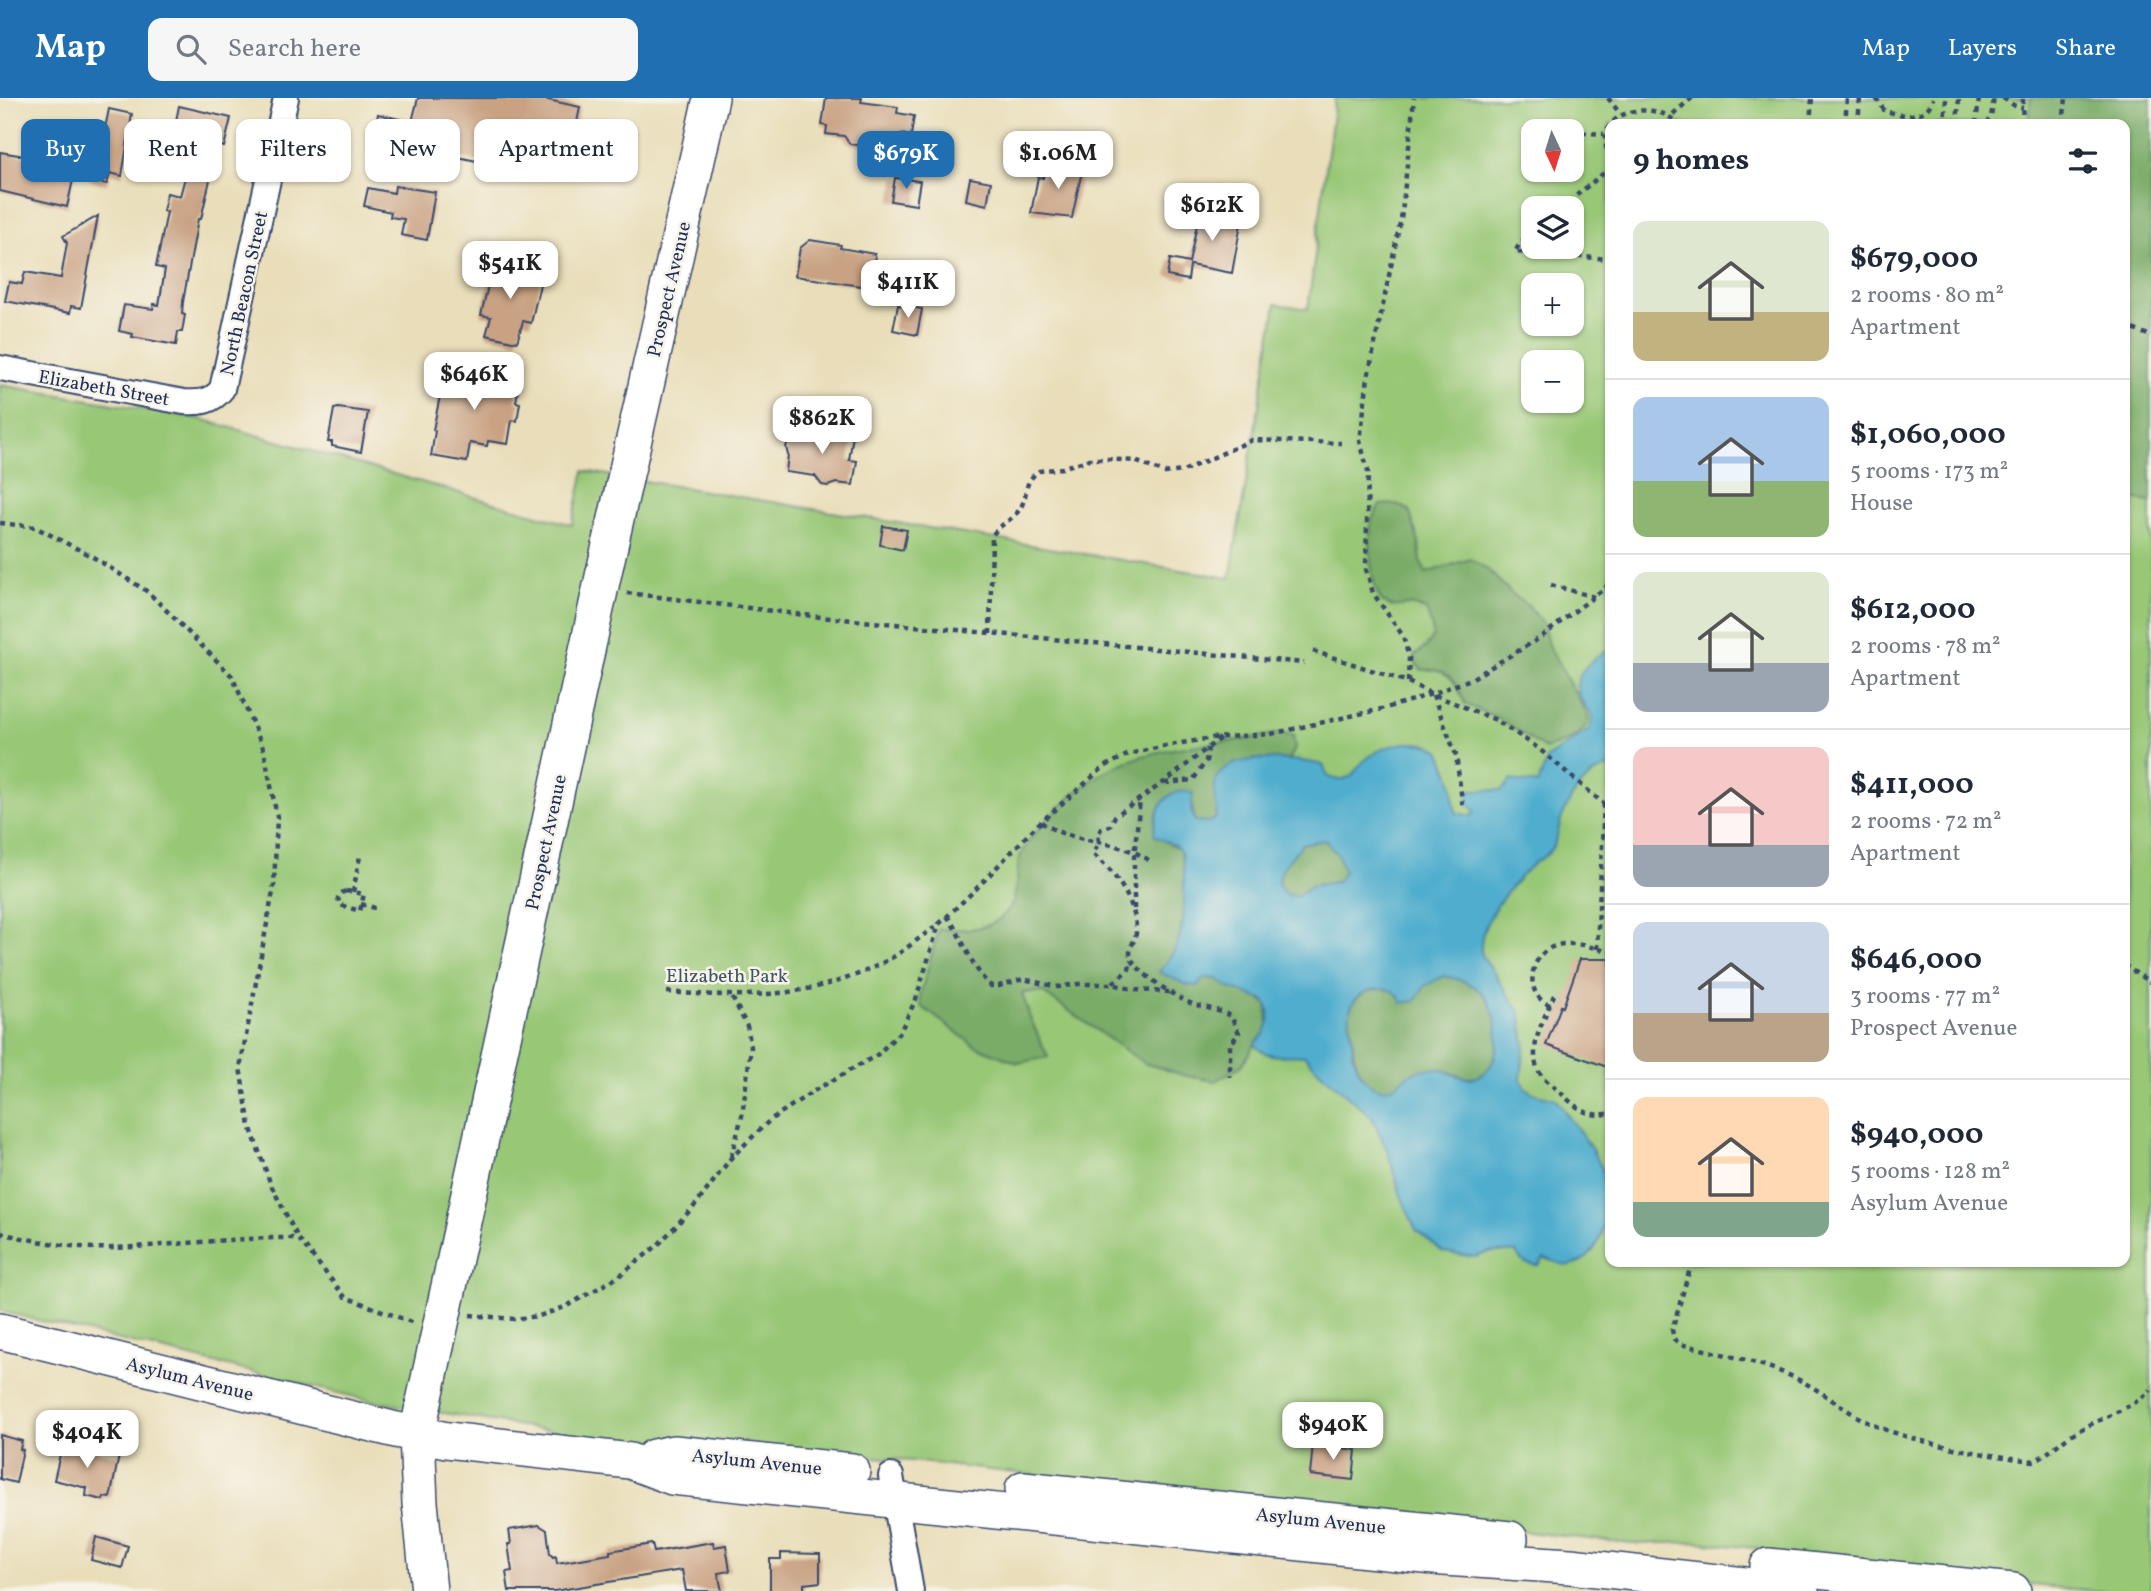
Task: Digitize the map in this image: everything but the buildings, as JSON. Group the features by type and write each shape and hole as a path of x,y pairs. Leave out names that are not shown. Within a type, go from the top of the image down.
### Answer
{"main road":[{"name":"Prospect Avenue","path":"429,1591 420,1503 417,1434 606,560 711,98"},
{"name":"Asylum Avenue","path":"0,1331 417,1434 447,1440 630,1461 672,1477 894,1488 1916,1586 2012,1591"},
{"name":"Asylum Avenue","path":"894,1488 1444,1558 1570,1566 1801,1591"}],"street":[{"name":"North Beacon Street","path":"208,401 222,388 286,98"},
{"name":"Elizabeth Street","path":"0,368 184,402 208,401"},
{"path":"894,1488 911,1591"}],"path":[{"path":"1408,682 1409,658 1402,636 1373,593 1366,569 1368,471 1360,441 1368,377 1402,213 1413,98"},
{"path":"1608,98 1618,111"},
{"path":"1675,119 1671,112 1692,98"},
{"path":"1810,119 1812,98"},
{"path":"1845,119 1847,98"},
{"path":"1858,119 1860,98"},
{"path":"1876,98 1884,110 1903,114 1921,114 1931,105 1933,98"},
{"path":"1944,119 1946,98"},
{"path":"1957,119 1959,98"},
{"path":"1977,119 1979,98"},
{"path":"1990,119 1994,98"},
{"path":"2003,98 2023,108"},
{"path":"2022,119 2024,98"},
{"path":"2064,119 2066,98"},
{"path":"1610,119 1628,105"},
{"path":"1902,119 1903,114"},
{"path":"1605,130 1605,148"},
{"path":"1584,133 1604,134"},
{"path":"1576,196 1605,172"},
{"path":"1584,257 1605,259"},
{"path":"2130,328 2151,336"},
{"path":"990,634 992,536 1003,522 1019,511 1027,484 1038,471 1062,468 1090,459 1108,458 1135,461 1165,473 1183,471 1252,440 1341,443"},
{"path":"0,523 35,527 93,557 148,592 232,676 264,750 277,817 274,886 240,1069 250,1125 271,1185 298,1238 345,1297 402,1320"},
{"path":"1551,585 1594,597"},
{"path":"667,992 732,997 770,995 834,984 887,960 939,924 1041,822 1104,767 1129,754 1221,737 1271,734 1386,708 1432,694 1471,679 1540,638 1605,588"},
{"path":"627,593 821,617 1304,663"},
{"path":"1313,651 1408,682 1496,720 1538,748 1605,802"},
{"path":"1432,694 1456,755 1463,808"},
{"path":"1134,913 1126,893 1114,875 1093,854 1099,842 1098,834 1101,829 1110,826 1115,817 1221,737"},
{"path":"1162,784 1193,780 1206,761 1208,747"},
{"path":"1112,984 1129,969 1130,951 1136,934 1135,850 1140,799"},
{"path":"1041,822 1065,835 1135,850 1150,861"},
{"path":"1597,949 1605,833"},
{"path":"353,892 360,856"},
{"path":"341,893 364,894 361,904 360,911 340,905 338,898 341,893"},
{"path":"361,904 375,908"},
{"path":"947,916 967,947 976,970 990,986 1023,979 1058,987 1112,984 1136,990 1171,992"},
{"path":"470,1315 514,1319 539,1316 565,1307 618,1277 658,1245 698,1202 731,1158 769,1120 812,1091 877,1055 900,1032 916,999 939,924"},
{"path":"1550,1005 1542,1002 1535,994 1533,986 1532,975 1536,961 1544,952 1556,945 1569,944 1605,951"},
{"path":"1131,959 1148,976 1188,1002 1231,1016 1239,1033 1230,1045 1230,1077"},
{"path":"2130,969 2151,983"},
{"path":"1554,995 1535,1048 1539,1074 1546,1083 1583,1112 1605,1114"},
{"path":"731,1158 743,1109 751,1047 747,1026 732,997"},
{"path":"0,1233 114,1248 253,1237 298,1238"},
{"path":"1691,1267 1672,1330 1674,1339 1680,1344 1773,1369 1802,1381 1876,1426 1917,1439 2033,1461 2050,1453 2069,1437 2138,1402 2151,1390"}],"green space":[{"name":"Elizabeth Park","path":"1335,98 2151,98 2151,1591 2091,1591 1916,1573 1798,1560 1755,1548 1696,1542 1632,1544 894,1459 863,1456 832,1462 575,1435 372,1401 0,1311 0,385 197,418 572,525 584,471 1230,578 1276,304 1308,309"},
{"path":"2031,98 2151,98 2151,502 2130,499 2130,119 2029,119"},
{"path":"1396,504 1409,510 1419,543 1421,563 1426,573 1470,559 1488,570 1543,623 1548,645 1589,718 1587,725 1578,735 1545,749 1498,718 1465,704 1455,683 1446,674 1422,670 1416,664 1414,656 1431,641 1433,632 1426,610 1410,605 1393,606 1383,602 1375,587 1371,563 1372,520 1380,505"},
{"path":"1274,734 1293,735 1295,749 1289,760 1253,759 1217,809 1216,818 1209,822 1195,821 1191,799 1162,803 1156,816 1155,828 1166,842 1179,849 1185,875 1183,919 1172,958 1204,978 1216,979 1230,988 1256,996 1267,1005 1268,1025 1264,1036 1257,1041 1241,1066 1215,1081 1144,1063 1042,992 1022,993 1048,1057 1018,1063 975,1046 921,1006 920,996 939,929 979,928 997,921 1011,906 1021,854 1056,811 1090,781 1142,756"},
{"path":"1325,840 1338,855 1344,872 1336,882 1311,886 1297,896 1285,894 1278,883 1282,869 1302,844"},
{"path":"1443,976 1474,986 1491,1006 1498,1029 1497,1053 1493,1063 1487,1072 1475,1078 1437,1069 1408,1075 1390,1089 1374,1088 1362,1075 1355,1057 1349,1016 1352,1005 1363,993 1379,988 1415,1001 1424,986"}],"water":[{"path":"1605,652 1605,768 1585,780 1574,794 1552,847 1506,893 1489,918 1481,944 1482,955 1520,1012 1525,1043 1521,1079 1524,1085 1535,1094 1556,1099 1586,1140 1601,1167 1605,1179 1604,1224 1593,1251 1583,1260 1570,1265 1544,1258 1539,1265 1532,1265 1522,1261 1516,1252 1489,1252 1475,1257 1443,1252 1416,1230 1401,1196 1388,1152 1372,1117 1305,1056 1272,1055 1255,1045 1265,1033 1269,1022 1269,1011 1264,1000 1230,988 1216,979 1204,978 1198,986 1187,985 1159,972 1174,951 1182,929 1184,866 1181,853 1176,847 1154,835 1159,809 1175,792 1193,793 1191,810 1195,821 1209,822 1216,818 1214,790 1222,770 1248,760 1281,759 1323,765 1328,777 1340,780 1352,776 1359,766 1379,751 1403,743 1416,743 1440,750 1451,780 1455,810 1457,813 1472,816 1475,811 1467,802 1470,790 1502,790 1512,780 1538,784 1548,757 1589,730 1593,717 1580,698 1577,684 1582,671","holes":["1325,840 1338,855 1344,872 1336,882 1311,886 1297,896 1285,894 1278,883 1282,869 1302,844","1443,976 1460,980 1485,996 1495,1018 1498,1042 1488,1069 1471,1078 1429,1069 1410,1074 1387,1088 1373,1086 1367,1081 1354,1058 1350,1018 1354,1001 1364,992 1377,989 1392,991 1402,1003 1415,1001 1425,986"]}]}
